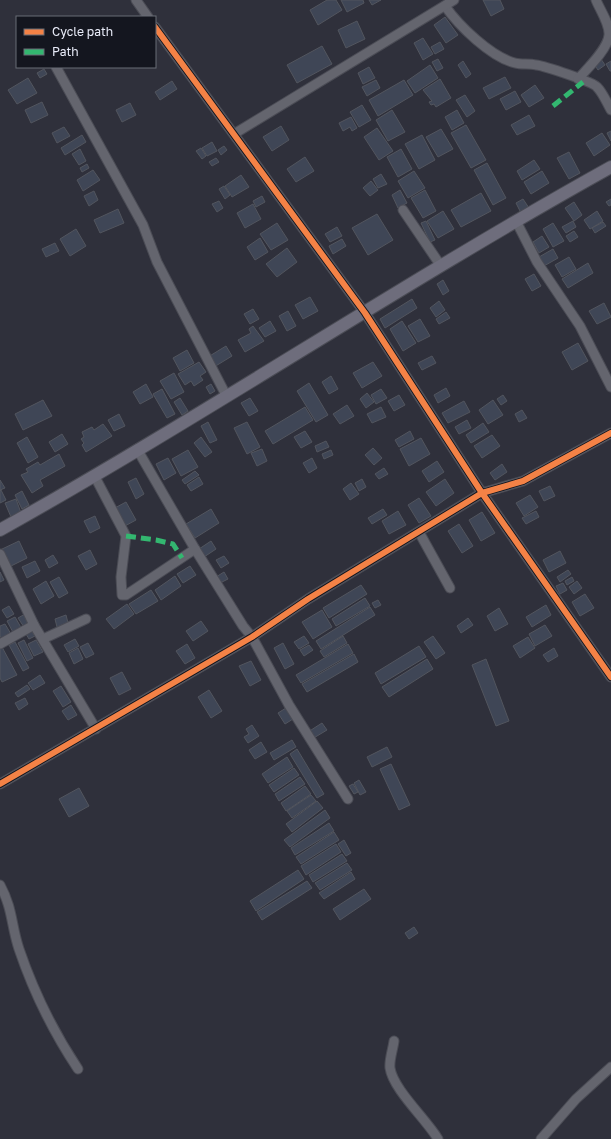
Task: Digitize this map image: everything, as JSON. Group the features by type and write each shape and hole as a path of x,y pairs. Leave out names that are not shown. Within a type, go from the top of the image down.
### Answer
{"main road":[{"path":"0,530 227,397 516,221 611,167"}],"street":[{"path":"136,0 147,16"},
{"path":"234,134 454,0"},
{"path":"578,79 607,43 609,35 607,25 596,0"},
{"path":"445,6 455,20 471,36 503,58 514,63 535,64 549,68 596,87 611,110"},
{"path":"156,27 365,313 482,493 611,677"},
{"path":"57,68 143,225 157,262 227,397"},
{"path":"403,210 441,266"},
{"path":"516,221 537,262 580,326 611,387"},
{"path":"0,784 252,637 308,599 482,493 523,481 611,433"},
{"path":"138,449 195,549 243,626 252,637 288,705 348,799"},
{"path":"94,475 126,536 121,577 122,595 126,595 195,549"},
{"path":"419,532 450,588"},
{"path":"0,554 34,625 96,729"},
{"path":"43,640 86,619"},
{"path":"0,644 34,625"},
{"path":"0,885 10,906 16,941 39,1003 47,1020 78,1069"},
{"path":"394,1040 390,1068 401,1093 426,1121 438,1139"},
{"path":"541,1139 576,1099 611,1067"}],"building":[{"path":"327,0 336,0 342,10 318,25 310,10"},
{"path":"341,0 363,0 364,3 347,12"},
{"path":"369,0 381,0 372,5"},
{"path":"483,0 500,0 504,9 491,16"},
{"path":"445,17 458,35 446,43 434,25"},
{"path":"357,21 365,39 346,48 338,30"},
{"path":"423,38 433,54 423,60 414,43"},
{"path":"440,42 444,49 435,54 431,47"},
{"path":"322,46 332,64 297,83 287,65"},
{"path":"438,59 443,68 437,71 432,62"},
{"path":"601,59 605,65 598,70 594,64"},
{"path":"463,61 471,74 466,78 458,65"},
{"path":"611,61 611,71 610,71 606,64"},
{"path":"430,65 438,78 415,93 407,81"},
{"path":"369,67 375,78 363,84 358,73"},
{"path":"44,69 47,74 40,78 37,73"},
{"path":"505,77 511,88 489,99 483,88"},
{"path":"28,78 37,93 17,104 8,90"},
{"path":"440,79 451,98 436,107 434,104 431,105 429,102 432,101 423,90"},
{"path":"376,80 380,88 367,96 362,87"},
{"path":"404,80 413,95 378,116 369,100"},
{"path":"172,81 177,89 160,100 155,92"},
{"path":"535,85 544,98 529,107 521,95"},
{"path":"515,91 521,102 506,110 500,99"},
{"path":"465,95 475,111 467,117 456,100"},
{"path":"42,102 48,115 31,123 25,110"},
{"path":"130,103 136,115 122,122 116,110"},
{"path":"362,105 371,120 359,127 350,112"},
{"path":"392,110 405,132 388,141 376,120"},
{"path":"457,110 464,123 452,130 445,117"},
{"path":"529,115 535,126 517,135 511,125"},
{"path":"351,117 357,128 352,131 350,127 343,131 339,123"},
{"path":"466,125 486,160 471,168 451,133"},
{"path":"281,126 289,140 272,151 263,137"},
{"path":"64,127 70,136 57,143 52,133"},
{"path":"377,128 393,151 379,160 364,137"},
{"path":"441,129 453,149 438,157 426,137"},
{"path":"611,131 611,141 607,133"},
{"path":"602,133 610,145 594,156 586,143"},
{"path":"82,135 86,142 65,155 61,148"},
{"path":"422,135 435,160 419,169 405,144"},
{"path":"212,142 217,151 207,156 202,148"},
{"path":"224,146 227,150 221,155 218,150"},
{"path":"201,148 206,156 202,159 196,151"},
{"path":"80,149 86,161 79,165 72,154"},
{"path":"401,149 412,169 398,177 387,157"},
{"path":"569,152 580,173 569,179 557,158"},
{"path":"305,157 314,171 296,182 287,169"},
{"path":"216,158 219,162 212,166 209,162"},
{"path":"534,160 540,169 522,180 517,171"},
{"path":"487,163 506,198 493,205 474,170"},
{"path":"87,164 89,168 82,172 80,168"},
{"path":"93,170 100,180 83,191 77,180"},
{"path":"414,171 425,188 408,198 398,181"},
{"path":"542,171 549,183 531,194 524,182"},
{"path":"381,174 387,184 378,188 373,179"},
{"path":"241,175 249,187 232,197 225,186"},
{"path":"371,181 378,190 370,196 363,188"},
{"path":"224,186 230,195 225,199 219,189"},
{"path":"400,190 407,203 398,208 392,195"},
{"path":"425,190 436,211 423,218 411,198"},
{"path":"94,191 98,200 89,206 84,196"},
{"path":"481,193 491,211 461,227 451,210"},
{"path":"262,196 265,202 256,207 253,201"},
{"path":"523,199 529,208 521,213 516,203"},
{"path":"611,199 611,205 609,206 606,202"},
{"path":"219,201 223,208 217,212 212,204"},
{"path":"574,202 582,215 574,221 565,208"},
{"path":"253,204 261,219 245,228 237,213"},
{"path":"118,209 124,223 100,233 94,220"},
{"path":"443,211 454,229 438,238 427,221"},
{"path":"597,211 603,221 590,229 584,220"},
{"path":"377,214 393,240 368,255 352,228"},
{"path":"426,221 435,240 430,242 421,223"},
{"path":"573,221 576,227 566,233 562,227"},
{"path":"603,222 606,226 595,233 592,228"},
{"path":"277,223 288,240 271,250 260,234"},
{"path":"553,223 564,241 553,247 543,229"},
{"path":"337,227 342,236 330,242 325,234"},
{"path":"76,229 86,246 70,256 60,239"},
{"path":"574,231 578,237 570,242 566,236"},
{"path":"542,236 549,247 539,253 533,242"},
{"path":"260,238 268,252 255,260 247,247"},
{"path":"342,239 346,246 333,254 329,246"},
{"path":"55,243 59,251 46,257 42,249"},
{"path":"287,248 297,262 277,277 266,264"},
{"path":"553,249 558,258 544,266 539,257"},
{"path":"569,257 576,269 562,277 555,265"},
{"path":"588,263 593,273 568,288 562,279"},
{"path":"534,274 541,286 532,291 525,279"},
{"path":"443,280 449,291 443,295 437,284"},
{"path":"310,297 318,311 303,319 295,305"},
{"path":"412,299 417,308 385,328 380,319"},
{"path":"439,301 445,310 436,317 430,308"},
{"path":"604,303 611,317 597,324 589,311"},
{"path":"253,309 259,319 250,324 244,314"},
{"path":"288,311 296,326 287,331 279,316"},
{"path":"446,312 450,318 439,324 436,319"},
{"path":"420,319 430,336 418,342 408,326"},
{"path":"270,321 276,331 265,337 259,328"},
{"path":"402,321 416,343 403,351 390,329"},
{"path":"253,326 264,341 245,352 238,340 251,333 249,329"},
{"path":"578,343 588,361 572,370 562,352"},
{"path":"226,346 232,356 214,367 208,357"},
{"path":"187,350 194,363 180,371 173,358"},
{"path":"432,356 436,363 422,370 418,363"},
{"path":"199,362 206,372 200,376 203,380 194,386 191,381 185,385 178,374"},
{"path":"373,362 382,376 362,388 353,373"},
{"path":"174,373 184,392 171,399 160,381"},
{"path":"331,376 338,389 329,394 322,382"},
{"path":"309,383 328,415 316,422 297,391"},
{"path":"146,384 153,397 140,404 133,392"},
{"path":"211,384 215,391 210,394 206,387"},
{"path":"446,388 450,396 438,403 434,395"},
{"path":"162,389 175,414 167,418 153,394"},
{"path":"381,389 387,398 376,404 371,395"},
{"path":"367,393 374,402 366,408 360,399"},
{"path":"399,395 405,405 394,411 388,401"},
{"path":"503,395 507,401 501,405 497,399"},
{"path":"180,398 188,411 182,415 174,402"},
{"path":"250,398 258,411 249,416 241,403"},
{"path":"43,400 52,416 23,430 15,414"},
{"path":"493,400 503,415 488,424 479,410"},
{"path":"464,401 470,412 448,423 442,413"},
{"path":"347,405 354,416 340,424 333,414"},
{"path":"305,407 313,420 273,444 265,431"},
{"path":"381,407 386,417 372,423 367,414"},
{"path":"522,410 527,418 519,422 515,414"},
{"path":"119,414 125,426 114,431 108,420"},
{"path":"467,420 471,428 459,434 455,427"},
{"path":"208,422 217,440 210,443 201,426"},
{"path":"247,422 260,447 247,454 234,428"},
{"path":"483,423 489,432 471,443 466,435"},
{"path":"103,424 112,436 86,452 82,445 84,443 81,439 84,437 82,432 92,427 94,430"},
{"path":"305,431 312,442 301,448 294,437"},
{"path":"410,431 414,439 399,447 395,440"},
{"path":"62,434 68,444 55,452 49,442"},
{"path":"492,435 500,446 482,458 474,446"},
{"path":"27,437 38,457 28,463 17,443"},
{"path":"201,437 212,452 205,457 194,443"},
{"path":"421,438 430,454 409,466 400,449"},
{"path":"326,441 329,447 317,452 315,446"},
{"path":"373,448 382,458 374,465 365,455"},
{"path":"262,449 267,461 257,466 251,453"},
{"path":"188,450 198,467 181,476 172,459"},
{"path":"331,450 333,455 324,459 322,454"},
{"path":"59,454 65,466 40,480 43,486 32,493 21,475 28,472 26,469 38,462 40,465"},
{"path":"168,458 176,473 164,480 156,464"},
{"path":"312,458 317,468 309,473 303,463"},
{"path":"437,461 444,472 429,482 422,471"},
{"path":"502,464 507,472 495,480 490,473"},
{"path":"384,468 388,474 379,479 375,474"},
{"path":"195,471 199,475 185,484 182,480"},
{"path":"199,477 203,484 191,491 187,485"},
{"path":"136,478 144,494 136,499 128,482"},
{"path":"362,479 366,487 359,491 355,483"},
{"path":"445,479 454,493 436,506 426,492"},
{"path":"0,480 5,488 0,490"},
{"path":"351,483 359,494 350,500 343,489"},
{"path":"550,486 555,496 544,501 539,491"},
{"path":"1,490 6,500 0,503 0,491"},
{"path":"22,491 29,505 22,509 15,495"},
{"path":"530,495 538,507 524,516 516,503"},
{"path":"419,498 431,516 419,523 408,505"},
{"path":"16,499 21,513 11,517 5,503"},
{"path":"126,502 136,520 123,527 113,509"},
{"path":"211,509 219,523 195,538 186,524"},
{"path":"383,509 387,515 372,524 368,518"},
{"path":"398,511 406,525 389,534 382,521"},
{"path":"536,511 539,517 526,524 522,518"},
{"path":"482,512 495,533 481,541 469,520"},
{"path":"95,516 100,528 90,533 84,521"},
{"path":"459,524 473,546 462,553 448,531"},
{"path":"19,541 27,558 9,567 0,550"},
{"path":"211,541 216,549 204,557 199,549"},
{"path":"90,550 97,564 86,570 78,556"},
{"path":"560,551 566,563 549,572 543,560"},
{"path":"53,555 58,563 49,568 45,560"},
{"path":"224,556 229,563 221,568 216,560"},
{"path":"35,561 40,571 27,578 22,567"},
{"path":"190,566 196,575 183,583 177,574"},
{"path":"568,570 571,574 560,582 557,577"},
{"path":"0,572 4,580 0,582"},
{"path":"224,572 228,579 220,583 216,577"},
{"path":"175,576 181,586 161,600 155,590"},
{"path":"59,577 68,593 59,598 50,582"},
{"path":"572,577 574,581 567,585 565,581"},
{"path":"46,581 54,596 41,604 33,589"},
{"path":"577,581 582,588 574,594 569,587"},
{"path":"563,583 567,590 560,594 556,586"},
{"path":"361,585 367,594 329,618 323,608"},
{"path":"151,590 158,601 136,614 129,604"},
{"path":"585,594 594,608 580,616 572,602"},
{"path":"365,598 370,606 336,626 332,619"},
{"path":"378,600 381,605 375,608 372,603"},
{"path":"127,604 134,614 114,629 106,619"},
{"path":"546,605 551,615 532,627 526,617"},
{"path":"9,606 14,614 7,618 2,610"},
{"path":"370,607 375,615 321,649 316,641"},
{"path":"499,608 508,624 495,631 487,616"},
{"path":"322,610 332,627 313,639 302,622"},
{"path":"25,614 30,623 24,627 18,618"},
{"path":"66,615 68,623 57,627 55,619"},
{"path":"15,617 23,631 15,636 7,621"},
{"path":"468,618 473,625 461,633 457,626"},
{"path":"201,621 208,631 193,641 186,631"},
{"path":"5,624 11,634 2,639 0,636 0,626"},
{"path":"545,625 552,636 535,646 529,634"},
{"path":"31,630 35,636 29,639 26,634"},
{"path":"304,636 309,643 299,649 294,642"},
{"path":"343,636 347,643 324,657 320,651"},
{"path":"433,636 445,653 436,659 424,642"},
{"path":"528,637 535,648 520,658 513,646"},
{"path":"75,639 79,646 68,652 64,645"},
{"path":"24,640 33,658 27,661 18,643"},
{"path":"36,640 43,652 34,656 28,644"},
{"path":"15,642 29,668 23,671 9,645"},
{"path":"88,643 94,654 86,658 80,647"},
{"path":"283,643 294,664 285,669 274,648"},
{"path":"187,644 195,658 185,664 176,651"},
{"path":"348,644 353,653 301,683 296,675"},
{"path":"309,645 313,650 304,656 300,650"},
{"path":"419,646 426,657 381,684 375,673"},
{"path":"2,647 17,675 2,682 0,678 0,648"},
{"path":"78,648 83,659 74,664 69,653"},
{"path":"554,648 558,656 548,662 543,655"},
{"path":"354,654 358,662 307,692 302,684"},
{"path":"427,659 433,669 389,697 382,687"},
{"path":"486,659 509,721 496,726 472,665"},
{"path":"251,661 261,680 250,686 239,666"},
{"path":"122,672 131,689 119,695 110,678"},
{"path":"40,675 45,683 33,690 28,683"},
{"path":"27,685 30,689 18,697 15,693"},
{"path":"61,686 71,702 63,707 53,691"},
{"path":"209,690 222,711 211,718 198,697"},
{"path":"25,698 28,704 19,710 15,703"},
{"path":"71,705 77,715 68,720 62,711"},
{"path":"286,708 293,719 285,724 278,713"},
{"path":"322,723 327,730 312,739 308,732"},
{"path":"252,725 259,736 248,743 244,737 249,734 246,729"},
{"path":"292,740 296,747 274,760 270,753"},
{"path":"261,742 267,752 255,759 249,750"},
{"path":"387,747 392,757 372,767 367,757"},
{"path":"297,749 324,794 317,798 290,754"},
{"path":"287,757 293,767 268,783 262,774"},
{"path":"391,764 410,805 399,810 380,769"},
{"path":"294,768 299,775 274,792 269,785"},
{"path":"300,777 305,784 279,801 275,794"},
{"path":"359,780 366,792 360,795 354,783"},
{"path":"353,784 358,792 354,794 349,786"},
{"path":"305,786 311,794 286,811 281,803"},
{"path":"79,788 89,806 69,817 59,799"},
{"path":"311,795 316,801 292,818 287,811"},
{"path":"317,801 323,808 292,832 286,824"},
{"path":"325,810 330,818 290,847 284,840"},
{"path":"329,823 334,831 295,855 291,848"},
{"path":"334,832 339,840 301,864 296,857"},
{"path":"344,840 351,853 346,856 338,844"},
{"path":"336,844 341,852 306,875 301,866"},
{"path":"342,854 347,861 313,882 309,875"},
{"path":"347,863 352,870 320,890 315,883"},
{"path":"298,870 304,879 256,911 250,901"},
{"path":"351,872 355,879 324,899 319,893"},
{"path":"307,881 312,888 262,920 257,912"},
{"path":"364,889 371,899 340,920 333,909"},
{"path":"414,927 418,933 409,939 405,933"}],"marked path":[{"path":"553,106 583,82"},
{"path":"126,536 173,544 182,558"}],"cycle path":[{"path":"156,28 365,313 482,493 611,677"},
{"path":"0,784 252,637 308,599 482,493 523,481 611,433"}]}
